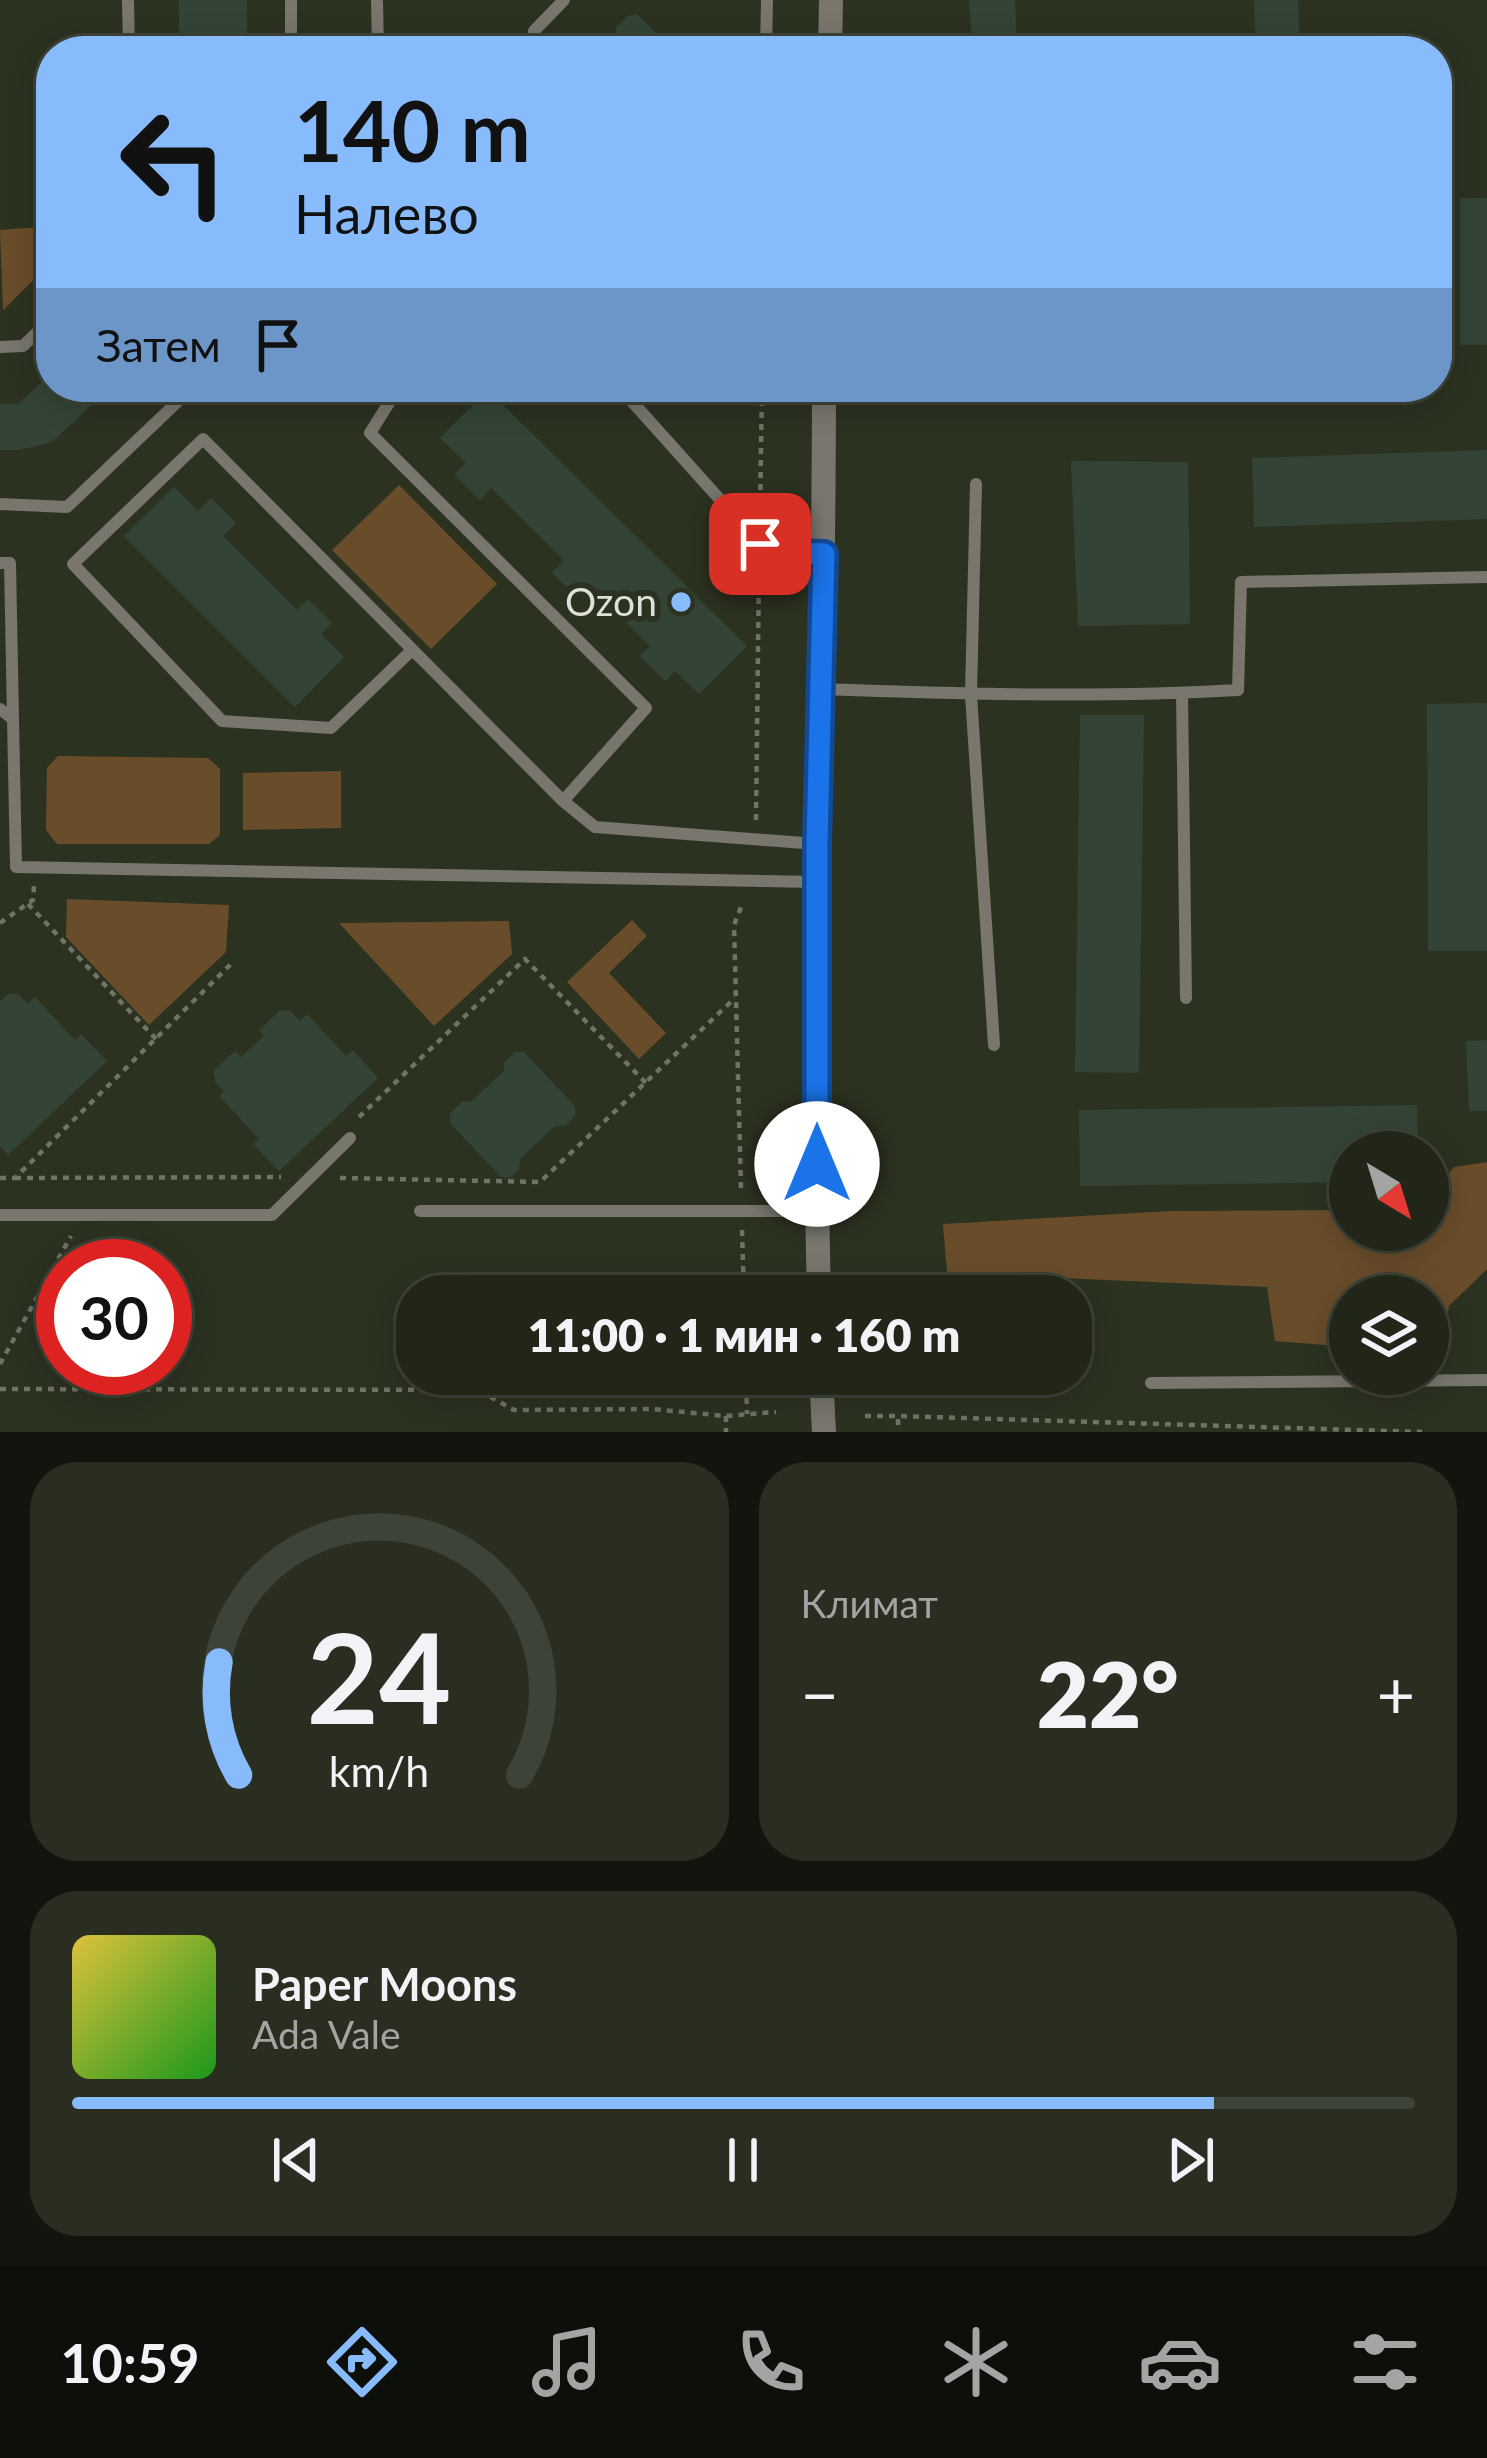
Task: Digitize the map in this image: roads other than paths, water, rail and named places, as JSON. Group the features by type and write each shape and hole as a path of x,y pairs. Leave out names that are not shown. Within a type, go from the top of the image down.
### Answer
{"street":[{"path":"830,36 831,0"},
{"path":"819,1275 817,844 824,402"},
{"path":"822,1395 824,1432"}],"lane":[{"path":"128,0 129,36"},
{"path":"291,0 291,36"},
{"path":"377,0 378,36"},
{"path":"534,36 564,0"},
{"path":"766,36 767,0"},
{"path":"0,346 22,346 36,333"},
{"path":"0,504 67,507 177,402"},
{"path":"390,402 370,433 646,708 563,801"},
{"path":"633,402 767,552 824,554"},
{"path":"412,650 331,728 222,722 73,565 202,439 563,801 595,827 817,844"},
{"path":"976,484 971,694 994,1045"},
{"path":"0,563 10,562 16,867 817,882"},
{"path":"820,689 971,694 1238,690 1241,582 1487,577"},
{"path":"1182,693 1186,998"},
{"path":"0,709 13,719"},
{"path":"0,1215 272,1215 348,1134"},
{"path":"420,1211 817,1211"},
{"path":"1151,1383 1487,1380"}],"place":[{"name":"Ozon","path":"681,602"}]}
